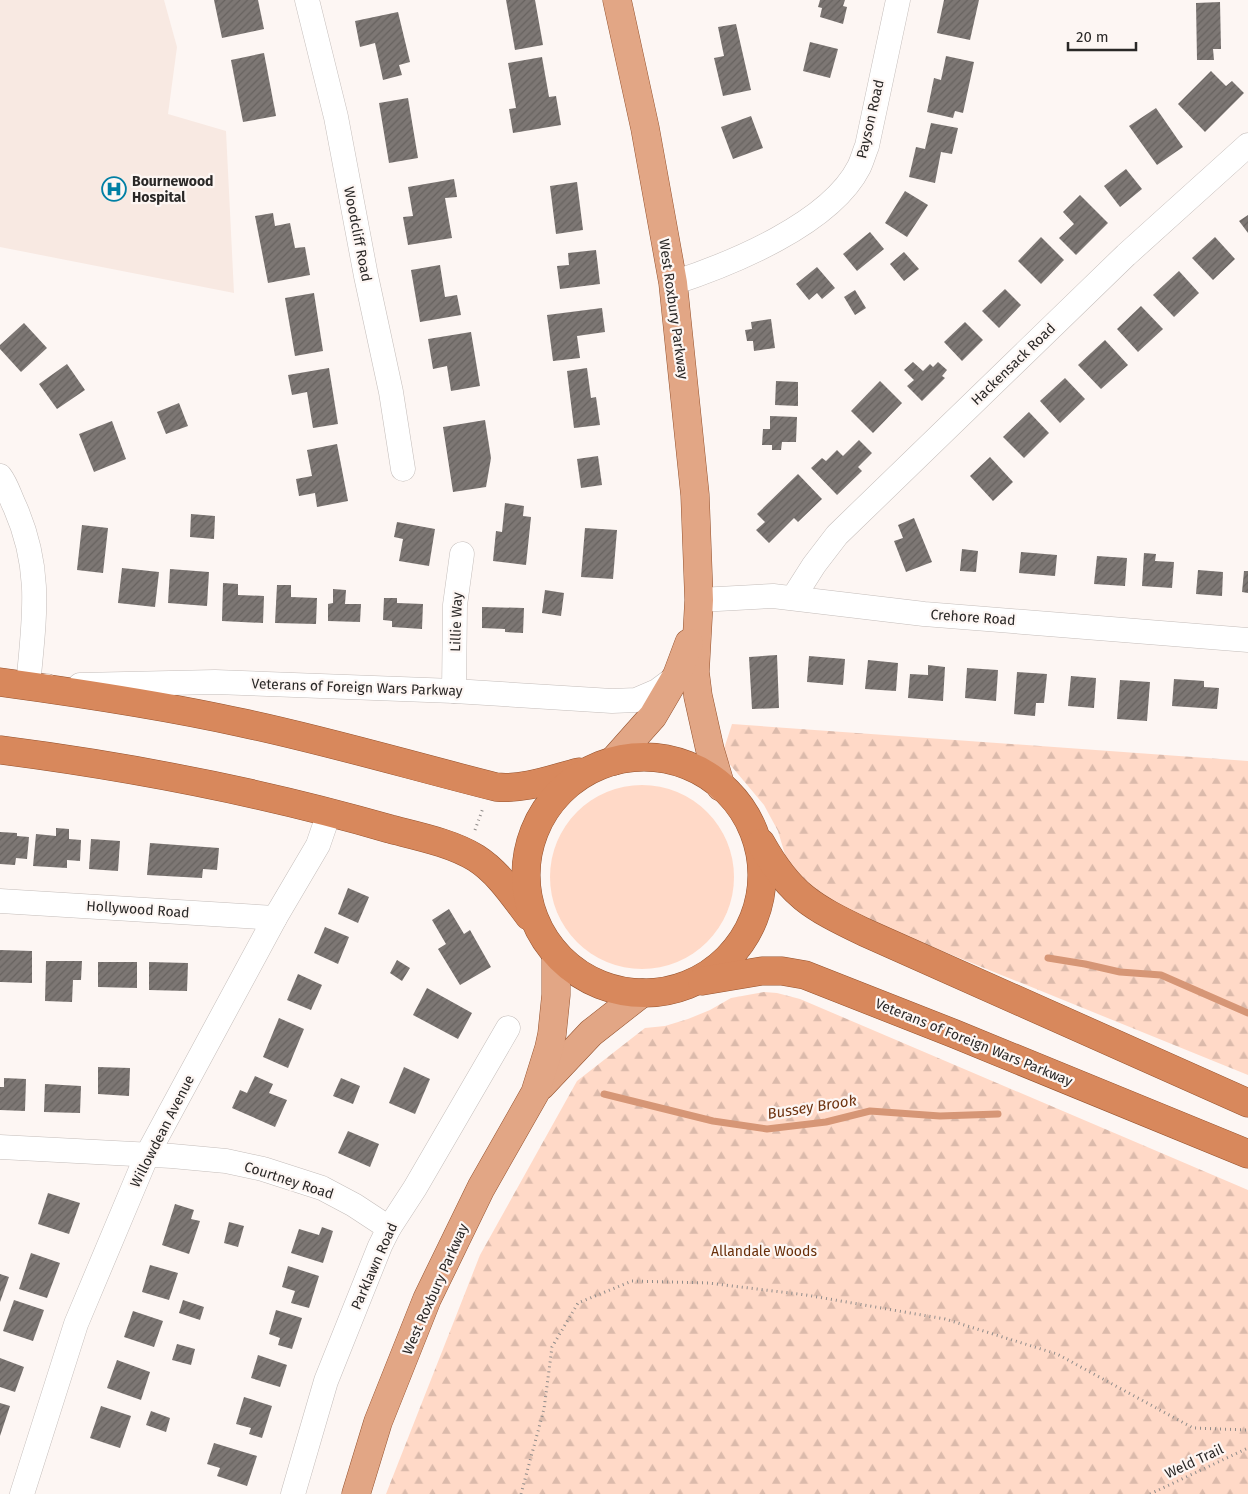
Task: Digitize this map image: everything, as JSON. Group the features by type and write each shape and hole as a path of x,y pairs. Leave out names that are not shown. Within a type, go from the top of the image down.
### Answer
{"highway":[{"name":"Veterans of Foreign Wars Parkway","path":"0,682 121,699 243,723 367,752 496,787 507,788 529,785 626,758 652,758 677,762 700,772 721,787 737,803 749,822"},
{"path":"0,750 162,775 243,791 416,836 459,850 474,856 496,875 536,924 546,942 567,965 591,981 613,989 642,993 665,991 693,982 716,969 744,939 759,902 762,874 759,848 749,822"},
{"path":"536,924 528,900 525,874 532,834 546,808 559,792 575,779 603,765"},
{"path":"749,822 772,862 792,889 819,910 873,936 1248,1102"},
{"name":"Veterans of Foreign Wars Parkway","path":"693,982 762,971 782,971 805,975 1248,1154"}],"main road":[{"name":"West Roxbury Parkway","path":"617,0 644,128 673,283 695,495 698,611 695,672 698,696 710,750 721,787"},
{"name":"West Roxbury Parkway","path":"603,765 653,716 678,675 698,611"},
{"name":"West Roxbury Parkway","path":"356,1494 378,1422 427,1299 481,1188 535,1093 552,1034 556,995 556,954"},
{"name":"West Roxbury Parkway","path":"535,1093 591,1033 642,993"}],"street":[{"name":"Woodcliff Road","path":"307,0 336,117 366,276 392,392 403,469"},
{"name":"Payson Road","path":"673,283 701,274 760,248 817,214 845,187 858,168 866,146 898,0"},
{"name":"Hackensack Road","path":"793,598 814,564 837,535 1126,255 1248,145"},
{"path":"0,476 22,523 34,574 35,609 28,686"},
{"name":"Lillie Way","path":"454,690 455,604 462,554"},
{"name":"Crehore Road","path":"698,611 773,596 924,614 1248,640"},
{"name":"Veterans of Foreign Wars Parkway","path":"28,686 215,682 454,690 612,701 636,700 657,691 678,675"},
{"name":"Willowdean Avenue","path":"22,1494 76,1324 147,1155 275,918 318,845 330,813"},
{"name":"Hollywood Road","path":"0,901 275,918"},
{"name":"Parklawn Road","path":"293,1494 326,1380 389,1228 415,1188 508,1028"},
{"name":"Courtney Road","path":"0,1147 226,1161 263,1169 322,1188 354,1205 389,1228"}],"path":[{"path":"472,838 486,800"},
{"path":"520,1494 544,1409 552,1347 578,1303 632,1281 708,1283 787,1292 945,1319 1057,1354 1193,1428 1248,1430"},
{"name":"Weld Trail","path":"1150,1494 1248,1448"}],"shaded area":[{"name":"Bournewood Hospital","path":"0,0 164,0 177,47 168,114 226,131 234,293 0,247"}],"green space":[{"path":"732,724 1248,761 1248,1075 839,909 808,890 786,858 778,831 764,805 722,755"},
{"path":"633,785 651,785 677,792 693,800 707,812 719,826 727,842 734,868 734,886 727,912 719,928 707,942 693,954 669,965 651,969 633,969 615,965 591,954 565,928 554,904 550,886 550,868 554,850 565,826 591,800 615,789"},
{"name":"Allandale Woods","path":"764,992 800,999 1248,1190 1248,1494 386,1494 480,1255 577,1081 645,1028 665,1026 710,1010 731,998"}],"building":[{"path":"214,0 258,0 264,29 222,38"},
{"path":"506,0 535,0 543,45 515,50"},
{"path":"820,0 845,0 843,6 847,7 843,24 820,17 822,8 818,7"},
{"path":"944,0 979,0 970,40 937,33"},
{"path":"1220,2 1221,49 1213,49 1214,60 1197,60 1196,3"},
{"path":"398,12 410,62 399,65 402,75 383,80 375,43 360,47 355,21"},
{"path":"736,24 751,90 723,96 714,58 724,56 718,27"},
{"path":"810,42 838,49 830,78 803,71"},
{"path":"264,53 276,116 243,122 231,60"},
{"path":"946,56 974,62 963,113 955,111 953,118 927,112 934,78 941,80"},
{"path":"542,57 549,97 556,96 561,125 513,133 509,109 516,108 508,63"},
{"path":"1211,71 1226,86 1232,81 1244,93 1205,132 1178,104"},
{"path":"408,98 418,158 389,163 379,103"},
{"path":"1156,108 1183,147 1157,165 1129,126"},
{"path":"751,116 763,148 733,159 721,127"},
{"path":"931,123 958,128 952,154 941,152 935,183 909,177 916,147 925,149"},
{"path":"1126,169 1142,189 1120,207 1104,186"},
{"path":"454,179 457,197 445,198 452,238 408,245 403,217 413,216 408,187"},
{"path":"577,182 583,230 556,234 550,186"},
{"path":"905,191 928,205 907,237 885,223"},
{"path":"1080,195 1108,223 1076,255 1059,238 1074,224 1063,212"},
{"path":"273,213 275,226 290,223 295,248 305,247 310,275 268,283 255,216"},
{"path":"1248,215 1248,233 1239,221"},
{"path":"870,232 884,249 857,271 843,254"},
{"path":"1041,237 1064,260 1041,284 1018,261"},
{"path":"1215,237 1235,259 1213,280 1192,258"},
{"path":"596,250 600,284 560,289 557,266 569,265 568,253"},
{"path":"904,252 919,269 904,281 890,264"},
{"path":"440,265 445,297 457,295 461,315 420,322 411,270"},
{"path":"817,267 835,288 822,299 817,293 809,300 796,284"},
{"path":"1179,271 1199,293 1174,317 1153,295"},
{"path":"1005,289 1021,305 999,328 982,311"},
{"path":"855,290 866,308 855,315 844,297"},
{"path":"314,293 323,351 295,356 285,298"},
{"path":"1141,306 1163,329 1138,352 1117,329"},
{"path":"602,308 605,332 577,336 580,358 553,361 547,315"},
{"path":"771,319 775,348 754,351 753,341 747,341 745,330 752,329 751,322"},
{"path":"965,322 983,340 962,361 944,342"},
{"path":"24,323 47,348 21,372 0,349 0,345"},
{"path":"471,332 480,386 451,391 447,366 433,369 428,339"},
{"path":"1105,340 1128,365 1101,389 1078,365"},
{"path":"913,362 923,371 930,364 933,367 938,362 947,370 942,376 945,378 922,401 907,386 914,380 904,370"},
{"path":"67,364 85,390 57,409 39,384"},
{"path":"329,368 338,424 313,428 307,392 292,395 288,375"},
{"path":"587,368 591,398 596,397 600,425 574,428 567,371"},
{"path":"1065,378 1085,399 1060,423 1040,401"},
{"path":"776,381 798,382 798,406 775,405"},
{"path":"880,381 902,403 873,433 851,411"},
{"path":"179,403 188,426 166,434 157,412"},
{"path":"1029,412 1049,433 1024,458 1003,437"},
{"path":"770,416 797,417 796,442 782,442 781,450 772,450 772,445 762,445 763,429 770,429"},
{"path":"485,420 491,458 486,487 453,492 443,427"},
{"path":"112,421 126,459 94,472 79,434"},
{"path":"859,440 872,453 858,467 862,471 837,495 811,468 822,458 826,461 837,450 843,456"},
{"path":"337,444 348,501 317,507 315,493 299,496 296,479 312,476 307,450"},
{"path":"598,456 602,485 581,488 577,459"},
{"path":"990,457 1013,482 993,501 970,476"},
{"path":"798,474 822,499 798,522 794,518 769,543 756,530 765,522 757,514"},
{"path":"505,503 524,506 523,516 531,517 526,565 493,561 496,531 502,532"},
{"path":"191,514 215,516 214,539 190,537"},
{"path":"914,518 932,562 906,572 894,541 903,538 898,525"},
{"path":"397,522 435,529 429,566 399,561 403,539 394,537"},
{"path":"82,525 108,528 103,573 77,570"},
{"path":"585,528 617,530 613,579 581,577"},
{"path":"962,549 978,551 976,572 960,571"},
{"path":"1021,552 1057,555 1055,576 1019,573"},
{"path":"1144,553 1156,554 1155,561 1174,562 1172,588 1142,586"},
{"path":"1097,556 1127,558 1125,586 1094,584"},
{"path":"122,568 159,572 155,607 118,603"},
{"path":"170,569 209,572 207,606 168,603"},
{"path":"1198,570 1223,572 1222,596 1196,594"},
{"path":"1244,571 1248,571 1248,593 1242,592"},
{"path":"223,583 238,584 238,595 264,596 263,623 222,621"},
{"path":"277,585 291,585 291,597 317,598 316,624 275,623"},
{"path":"333,589 346,590 345,604 361,604 360,622 328,621 328,604 333,603"},
{"path":"545,590 564,593 561,616 542,613"},
{"path":"384,598 397,598 397,603 423,604 422,629 392,627 392,621 383,620"},
{"path":"482,607 524,608 523,633 505,632 505,629 482,628"},
{"path":"777,655 779,708 752,709 749,657"},
{"path":"809,656 845,659 843,685 807,682"},
{"path":"868,660 898,663 896,691 865,689"},
{"path":"928,665 945,667 943,701 908,698 910,674 928,675"},
{"path":"967,668 998,670 996,701 965,698"},
{"path":"1017,672 1047,674 1044,703 1036,703 1035,716 1014,714"},
{"path":"1071,676 1096,678 1094,708 1068,706"},
{"path":"1174,679 1204,681 1204,687 1219,688 1217,709 1172,706"},
{"path":"1120,680 1150,682 1147,721 1117,719"},
{"path":"56,828 69,829 69,839 81,840 80,861 67,860 67,868 33,866 36,834 56,836"},
{"path":"0,832 17,833 17,836 29,837 27,859 16,858 15,865 0,864"},
{"path":"91,839 120,841 118,871 89,869"},
{"path":"150,843 219,848 217,870 203,869 202,878 147,875"},
{"path":"348,888 369,897 358,923 338,914"},
{"path":"449,909 464,934 470,930 491,967 460,985 438,949 446,944 432,920"},
{"path":"325,927 349,937 338,964 314,953"},
{"path":"0,950 32,951 32,983 0,982"},
{"path":"397,960 410,968 402,981 390,973"},
{"path":"46,961 82,961 81,980 73,980 72,1002 45,1001"},
{"path":"98,962 137,962 137,988 98,987"},
{"path":"149,962 188,963 187,991 149,990"},
{"path":"298,974 322,985 311,1010 287,1000"},
{"path":"427,988 472,1013 458,1039 413,1015"},
{"path":"279,1018 304,1029 288,1068 263,1057"},
{"path":"98,1067 130,1068 129,1096 98,1094"},
{"path":"404,1067 430,1079 415,1114 389,1103"},
{"path":"255,1076 273,1084 269,1093 287,1100 275,1127 232,1108 240,1090 247,1093"},
{"path":"4,1078 26,1079 25,1111 0,1110 0,1087 4,1087"},
{"path":"341,1078 360,1086 353,1104 333,1096"},
{"path":"45,1084 81,1086 80,1113 44,1112"},
{"path":"348,1131 379,1144 370,1167 338,1153"},
{"path":"48,1193 80,1203 69,1234 38,1224"},
{"path":"175,1204 194,1210 191,1219 200,1221 189,1254 162,1245"},
{"path":"229,1222 244,1226 238,1247 224,1243"},
{"path":"322,1227 333,1231 323,1263 291,1253 299,1229 319,1235"},
{"path":"31,1253 60,1263 47,1298 19,1289"},
{"path":"150,1265 178,1273 169,1300 142,1292"},
{"path":"288,1266 319,1276 309,1308 291,1303 295,1291 282,1287"},
{"path":"0,1274 9,1277 0,1302"},
{"path":"14,1300 44,1310 33,1341 3,1331"},
{"path":"183,1300 204,1307 200,1320 179,1313"},
{"path":"276,1310 302,1318 292,1349 278,1345 280,1338 269,1334"},
{"path":"133,1311 163,1321 154,1347 124,1337"},
{"path":"177,1344 195,1349 191,1365 172,1360"},
{"path":"258,1355 287,1365 280,1387 251,1378"},
{"path":"0,1358 24,1367 15,1392 0,1387"},
{"path":"117,1360 150,1372 141,1400 107,1388"},
{"path":"244,1397 272,1406 262,1438 249,1434 251,1428 236,1424"},
{"path":"0,1403 10,1406 0,1436"},
{"path":"101,1406 131,1416 120,1448 90,1438"},
{"path":"151,1411 170,1418 166,1432 146,1425"},
{"path":"214,1443 257,1456 247,1486 217,1476 220,1468 207,1464"}],"waterway":[{"name":"Bussey Brook","path":"1048,958 1120,972 1161,975 1248,1013"},
{"name":"Bussey Brook","path":"604,1094 713,1121 767,1129 826,1122 870,1111 940,1116 998,1114"}],"place":[{"name":"Bournewood Hospital","path":"114,189"}]}
